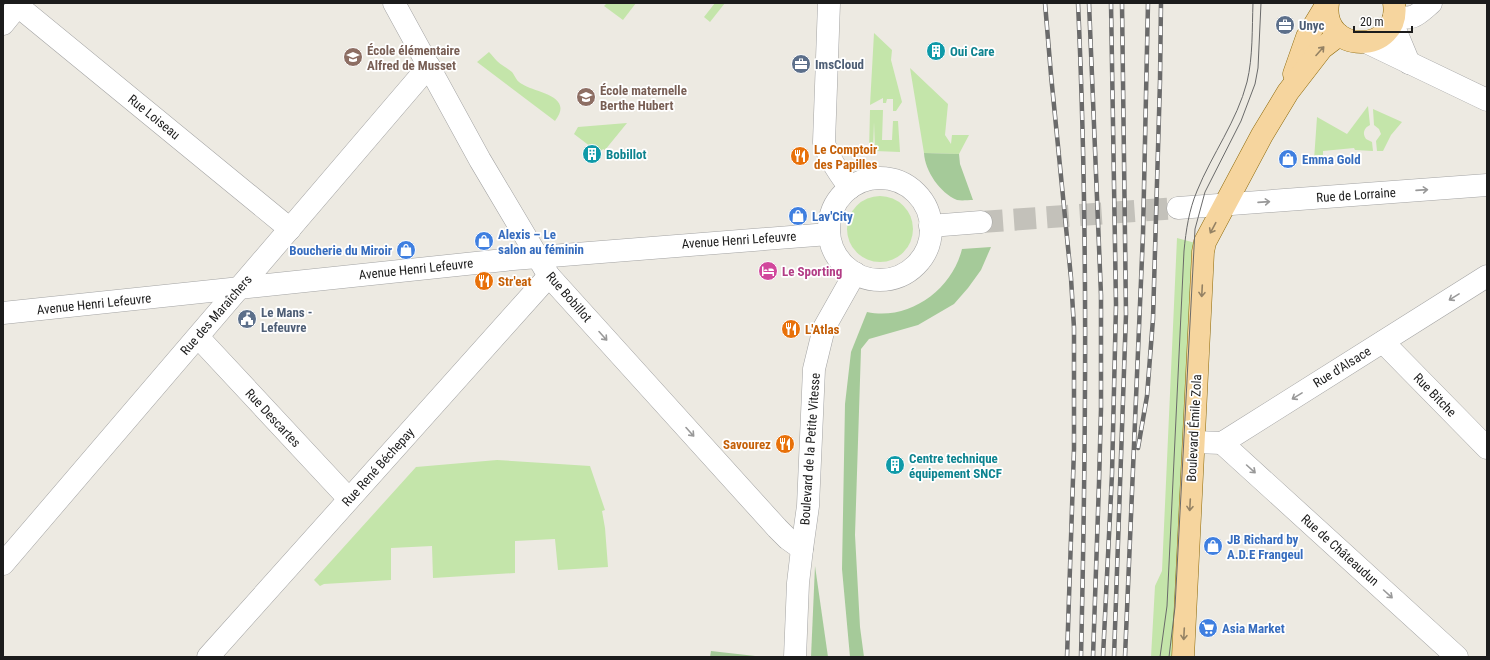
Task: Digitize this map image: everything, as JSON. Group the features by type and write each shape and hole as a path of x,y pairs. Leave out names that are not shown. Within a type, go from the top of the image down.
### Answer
{"main road":[{"path":"1327,4 1329,21 1339,35 1349,41 1366,42 1381,36 1386,32 1393,14"},
{"path":"1288,92 1307,37 1327,4"},
{"path":"1288,92 1322,48 1339,35"},
{"name":"Boulevard Émile Zola","path":"1183,657 1203,252 1205,242 1225,204 1288,92"}],"street":[{"name":"Rue Bobillot","path":"394,3 480,160 549,276 777,528 788,539 802,548"},
{"path":"829,3 824,142 825,147 839,174 850,188"},
{"path":"1393,14 1409,18 1414,17 1431,3"},
{"path":"3,24 19,4"},
{"name":"Rue Loiseau","path":"19,4 290,229"},
{"path":"1393,14 1409,63"},
{"path":"1366,42 1487,100"},
{"name":"Rue des Maraîchers","path":"3,564 429,66"},
{"path":"874,179 893,180 903,184 915,193 921,200 928,214 930,226 930,238 926,251 918,263 908,272 896,277 882,280 870,279 855,273 846,266 838,257 832,246 829,234 830,219 834,207 844,193 860,183 874,179"},
{"name":"Rue de Lorraine","path":"1178,208 1487,185"},
{"path":"930,226 981,222"},
{"name":"Avenue Henri Lefeuvre","path":"3,313 536,256 829,234"},
{"name":"Boulevard de la Petite Vitesse","path":"795,657 798,583 808,506 814,369 824,328 855,273"},
{"name":"Rue René Béchepay","path":"208,657 549,276"},
{"name":"Rue d'Alsace","path":"1222,443 1487,276"},
{"name":"Rue Descartes","path":"198,337 349,500"},
{"name":"Rue Bitche","path":"1383,342 1485,443"},
{"path":"1194,442 1222,443"},
{"name":"Rue de Châteaudun","path":"1222,443 1457,657"}],"green space":[{"path":"607,3 636,3 623,20 604,6"},
{"path":"715,3 725,3 710,22 704,17"},
{"path":"874,33 892,50 891,60 902,102 896,111 893,111 893,99 887,99 886,103 883,103 883,98 870,105"},
{"path":"489,52 512,72 520,83 557,100 560,106 560,112 555,121 477,62"},
{"path":"910,68 948,104 945,135 951,144 952,135 969,135 959,154 924,153"},
{"path":"1368,106 1370,125 1365,129 1364,135 1366,139 1372,142 1373,151 1355,150 1354,148 1323,151 1323,155 1317,155 1315,157 1316,160 1314,160 1317,117 1347,134"},
{"path":"1373,109 1402,122 1391,135 1383,151 1377,151 1376,141 1381,134 1379,129 1374,125"},
{"path":"870,110 883,110 882,140 892,140 893,121 898,121 900,152 875,151 874,122 873,151 869,151"},
{"path":"627,123 605,150 603,149 599,153 574,134 578,127"},
{"path":"924,153 959,154 960,164 973,200 957,200 939,187 930,174"},
{"path":"880,196 893,198 903,206 911,216 913,229 911,242 903,252 893,260 880,262 867,260 857,252 849,242 847,229 849,216 857,206 867,198"},
{"path":"1177,238 1199,244 1177,657 1151,657 1155,586 1162,571"},
{"path":"991,247 981,270 954,304 918,325 869,339 861,349 855,535 860,627 864,657 850,657 842,569 845,404 851,352 867,312 883,314 898,312 913,307 939,289 957,264 962,249"},
{"path":"497,460 590,466 605,510 602,511 608,567 558,570 555,539 515,541 515,573 433,578 432,546 391,548 391,580 324,584 320,586 314,580 416,467"},
{"path":"815,566 828,657 811,657"},
{"path":"711,651 764,657 710,657"}],"tunnel":[{"path":"981,222 1178,208"}],"tram line":[{"path":"1160,657 1167,606 1186,235 1194,198 1203,177 1231,124 1243,96 1249,72 1253,3"},
{"path":"1169,657 1175,607 1195,229 1205,192 1241,121 1255,84 1258,68 1261,3"}],"railway":[{"path":"1045,3 1071,278 1074,328 1074,449 1067,657"},
{"path":"1078,3 1085,248 1084,494 1081,657"},
{"path":"1089,3 1101,295 1101,409 1093,657"},
{"path":"1103,657 1112,474 1116,305 1111,3"},
{"path":"1114,657 1126,314 1122,3"},
{"path":"1125,657 1143,234 1148,3"},
{"path":"1138,448 1147,396 1153,319 1161,3"}],"place":[{"name":"Unyc","path":"1285,25"},
{"name":"Oui Care","path":"936,51"},
{"name":"École élémentaire Alfred de Musset","path":"353,57"},
{"name":"ImsCloud","path":"801,64"},
{"name":"École maternelle Berthe Hubert","path":"586,97"},
{"name":"Bobillot","path":"592,154"},
{"name":"Le Comptoir des Papilles","path":"800,156"},
{"name":"Emma Gold","path":"1288,159"},
{"name":"Lav'City","path":"798,216"},
{"name":"Alexis – Le salon au féminin","path":"484,241"},
{"name":"Boucherie du Miroir","path":"406,250"},
{"name":"Le Sporting","path":"768,271"},
{"name":"Str'eat","path":"484,281"},
{"name":"Le Mans - Lefeuvre","path":"247,319"},
{"name":"L'Atlas","path":"791,329"},
{"name":"Savourez","path":"785,444"},
{"name":"Centre technique équipement SNCF","path":"895,465"},
{"name":"JB Richard by A.D.E Frangeul","path":"1213,546"},
{"name":"Asia Market","path":"1208,628"}]}
